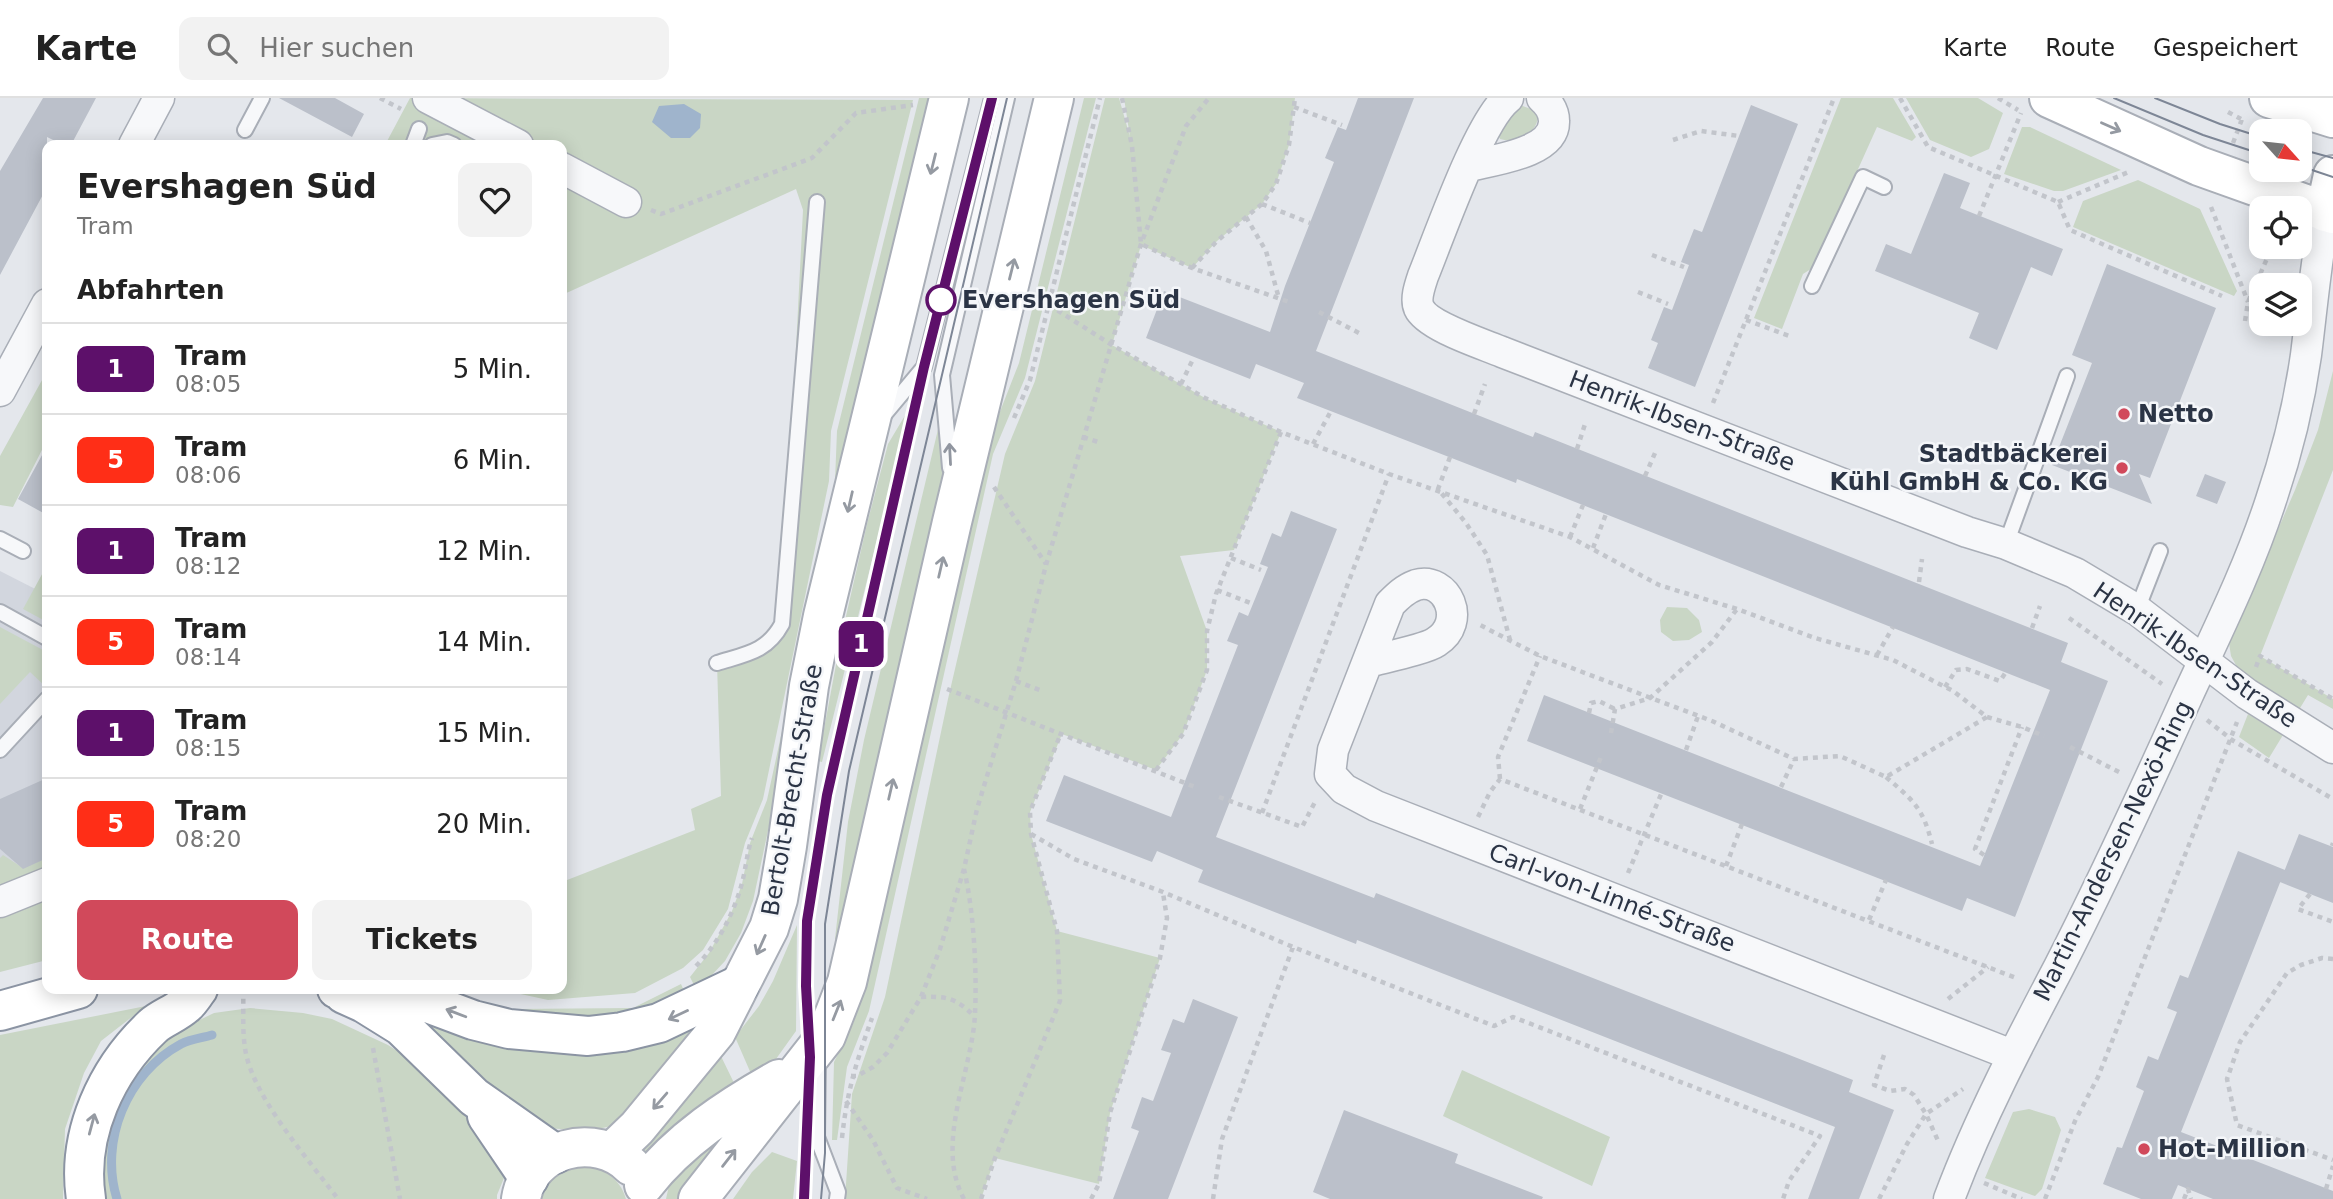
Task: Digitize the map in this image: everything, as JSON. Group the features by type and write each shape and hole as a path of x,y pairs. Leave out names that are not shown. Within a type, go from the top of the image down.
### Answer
{"main road":[{"path":"698,1199 826,1036 848,982 951,522 1054,98"},
{"name":"Bertolt-Brecht-Straße","path":"612,1152 637,1128 716,1032 760,947 778,899 809,685 866,436 933,101"},
{"path":"2035,105 2329,213 2333,175"},
{"path":"2256,108 2333,118"},
{"path":"404,994 473,1020 509,1029 588,1036 622,1032 659,1023 739,985"},
{"path":"0,1011 60,994"},
{"path":"86,1199 85,1157 92,1121 106,1086 128,1054 155,1024 186,1004 194,994"},
{"path":"345,994 401,1026 474,1097 535,1177 583,1147 612,1152 625,1160 636,1171 646,1192"},
{"path":"646,1192 662,1162 681,1144 809,1057"}],"street":[{"path":"137,140 159,98"},
{"name":"Henrik-Ibsen-Straße","path":"1508,98 1498,106 1469,166 1423,276 1418,293 1419,308 1432,321 1502,352 1967,532 2006,544 2075,573 2137,610 2247,694 2333,748"},
{"path":"1469,166 1537,148 1552,136 1555,122 1553,112 1542,98"},
{"path":"415,104 505,140"},
{"path":"567,171 626,202"},
{"name":"Martin-Andersen-Nexö-Ring","path":"1954,1186 2012,1055 2060,965 2250,557 2271,501 2289,439 2306,357 2315,263 2329,213"},
{"path":"0,391 42,313"},
{"path":"1330,774 1332,750 1390,604 1404,590 1419,584 1436,587 1447,597 1454,611 1449,629 1436,643 1368,662"},
{"name":"Carl-von-Linné-Straße","path":"1330,774 1344,789 1376,806 2012,1055"},
{"path":"0,902 42,885"}],"lane":[{"path":"245,130 262,98"},
{"path":"866,436 924,367 992,98"},
{"path":"951,522 950,452 942,375 1007,98"},
{"path":"415,140 419,129"},
{"path":"1812,286 1863,177 1884,187"},
{"path":"717,663 763,648 775,637 782,624 817,202"},
{"path":"2006,544 2067,376"},
{"path":"0,539 23,551"},
{"path":"2137,610 2161,551"},
{"path":"0,612 42,635"},
{"path":"0,750 42,704"},
{"path":"809,1057 817,1137 838,1192 837,1199"}],"path":[{"path":"380,98 415,104"},
{"path":"1122,98 1132,146 1141,244"},
{"path":"851,1076 857,1076 873,1067 887,1053 921,997 940,948 964,869 977,809 1017,681 1046,565 1141,244 1186,126 1209,98"},
{"path":"1192,268 1217,241 1262,204 1276,184 1289,145 1295,98"},
{"path":"1710,408 1834,98"},
{"path":"1900,98 1928,147 2058,202 2070,230 2222,296"},
{"path":"626,202 661,214 813,158 856,113 933,101"},
{"path":"1979,216 1995,176 2035,105"},
{"path":"1294,107 1342,125"},
{"path":"2228,113 2256,108"},
{"path":"1673,140 1701,131 1739,136"},
{"path":"2058,202 2136,169"},
{"path":"1262,204 1310,223"},
{"path":"2210,204 2248,302"},
{"path":"1246,216 1266,251 1279,296"},
{"path":"1141,244 1192,268 1279,296 1292,303"},
{"path":"1652,255 1684,267"},
{"path":"2245,321 2248,302 2267,259"},
{"path":"1637,292 1668,304"},
{"path":"1049,305 1205,398 1281,432 1389,474 1570,537 1659,586 1737,609 1815,638 1893,660 1945,687 1987,717 2044,736"},
{"path":"1319,312 1359,333"},
{"path":"1746,320 1792,337"},
{"path":"1181,384 1194,357"},
{"path":"1474,414 1485,384"},
{"path":"1313,444 1331,411"},
{"path":"1577,449 1586,424"},
{"path":"1156,770 1183,734 1207,670 1207,631 1217,590 1281,432"},
{"path":"1083,437 1101,443"},
{"path":"1646,475 1655,453"},
{"path":"1438,489 1450,457"},
{"path":"1262,813 1389,474"},
{"path":"993,485 1046,565"},
{"path":"1438,489 1466,523 1487,555 1510,640"},
{"path":"1570,537 1583,505"},
{"path":"1593,548 1605,514"},
{"path":"1231,558 1261,570"},
{"path":"1919,583 1922,559"},
{"path":"1217,590 1253,604"},
{"path":"2032,628 2040,607"},
{"path":"1589,713 1591,703 1599,701 1615,709 1650,698 1712,642 1737,609"},
{"path":"1454,611 1540,656 1698,716 1794,758 1840,756 1886,777 1917,804 1926,822 1932,844"},
{"path":"2068,618 2156,678 2232,740 2333,799"},
{"path":"1877,655 1894,627"},
{"path":"1468,841 1490,792 1500,779 1498,757 1540,656"},
{"path":"2260,656 2333,699"},
{"path":"1945,687 1956,670 1968,668 2000,681 2006,672"},
{"path":"1017,681 1042,691"},
{"path":"946,688 1156,770 1195,788"},
{"path":"1611,733 1615,709"},
{"path":"1686,750 1698,716"},
{"path":"1886,777 1987,717"},
{"path":"1984,855 1975,849 2022,727"},
{"path":"981,1199 995,1158 1060,1001 1057,931 1031,834 1030,812 1061,733"},
{"path":"2045,1199 2075,1121 2098,1077 2232,740"},
{"path":"2070,747 2146,785"},
{"path":"1580,809 1601,757"},
{"path":"1781,787 1794,758"},
{"path":"1219,797 1301,827 1330,774"},
{"path":"1500,779 2016,978"},
{"path":"1617,900 1662,792"},
{"path":"1726,866 1742,824"},
{"path":"1031,834 1074,859 1163,892 1293,947 1494,1026 1513,1017 1820,1136 1789,1181 1783,1199"},
{"path":"964,869 969,891 975,1017 951,1149 957,1187 964,1199"},
{"path":"1869,920 1886,880"},
{"path":"1091,1199 1099,1184 1110,1113 1160,958 1167,918 1163,892"},
{"path":"2310,894 2298,909 2333,922"},
{"path":"1213,1199 1222,1139 1293,947"},
{"path":"2333,959 2322,958 2301,964 2287,973 2240,1042 2227,1079 2237,1125 2333,1160"},
{"path":"1922,1020 1989,967"},
{"path":"243,994 245,1049 255,1081 269,1105 338,1199"},
{"path":"345,994 400,1199"},
{"path":"921,997 940,996 959,1001 975,1017"},
{"path":"1884,1055 1874,1085 1890,1091 1905,1089 1914,1095 1926,1114 1939,1145"},
{"path":"1879,1199 1926,1114 1966,1086"},
{"path":"846,1101 873,1140 897,1188 926,1199"},
{"path":"2326,1189 2333,1166"},
{"path":"1954,1186 2022,1199"},
{"path":"2185,1199 2188,1189 2191,1199"}],"shaded area":[{"path":"0,571 42,592 42,875 0,891"}],"green space":[{"path":"410,98 913,100 831,431 829,481 763,799 745,843 728,909 703,950 683,968 635,993 548,1000 521,994 567,994 567,880 695,830 691,809 721,796 717,663 763,648 782,624 803,210 796,189 567,293 567,140 388,140"},
{"path":"919,98 935,98 851,440 835,481 837,431"},
{"path":"1084,98 1096,98 1025,378 993,454 869,1011 847,1067 837,1140 832,1140 834,1062 853,1024 865,988 985,450 1019,363"},
{"path":"1105,98 1119,98 1130,137 1124,98 1295,98 1289,145 1276,184 1262,204 1217,241 1192,268 1141,245 1112,345 1205,398 1281,432 1234,550 1180,556 1207,631 1207,670 1183,734 1156,770 1062,734 1030,812 1031,834 1057,931 1160,958 1110,1113 1099,1184 995,1158 981,1199 845,1199 852,1094 885,997 948,699 1005,454 1035,381"},
{"path":"1841,98 1893,98 1916,137 1912,141 1877,127 1814,267 1803,274 1782,329 1754,318"},
{"path":"1906,98 1978,98 2003,113 1989,149 1971,157 1930,140"},
{"path":"1520,105 1531,109 1538,117 1533,129 1519,139 1500,139 1497,133"},
{"path":"2022,127 2030,127 2121,170 2063,191 2054,191 2004,174"},
{"path":"2138,180 2200,209 2237,291 2234,296 2073,227 2083,201"},
{"path":"2333,371 2333,470 2260,656 2333,699 2333,709 2308,695 2297,713 2237,667 2231,656 2229,643 2318,430"},
{"path":"42,380 42,450 13,507 0,505 0,456"},
{"path":"910,407 822,762 818,761 841,638 867,524 888,444"},
{"path":"940,421 948,469 839,940 835,939 848,822 864,740"},
{"path":"42,574 42,619 23,609"},
{"path":"1667,607 1687,608 1699,620 1702,632 1689,640 1673,641 1661,632 1660,620"},
{"path":"0,627 42,649 42,683 30,672 0,704"},
{"path":"2248,714 2283,735 2269,758 2239,737"},
{"path":"784,722 779,779 753,901 741,933 725,961 697,991 690,977 709,953 732,911 742,884 750,843 767,800"},
{"path":"3,855 23,868 42,860 42,875 0,891 0,858"},
{"path":"42,902 42,961 0,972 0,918"},
{"path":"797,925 796,1031 776,1059 752,1076 735,1037 759,1006 773,981"},
{"path":"681,984 687,998 599,1022 511,1011 633,1008"},
{"path":"399,999 464,1027 702,1020 625,1123 589,1131 546,1128 524,1116"},
{"path":"146,1006 101,1041 84,1073 65,1129 63,1199 0,1199 0,1035"},
{"path":"250,1008 332,1019 388,1045 431,1073 493,1151 504,1178 497,1199 101,1199 103,1136 122,1089 154,1042 214,1013"},
{"path":"717,1048 736,1087 642,1156 634,1150"},
{"path":"1462,1070 1610,1137 1592,1186 1443,1116"},
{"path":"748,1107 691,1199 666,1199 671,1176"},
{"path":"2029,1109 2055,1117 2061,1130 2042,1189 2035,1196 1985,1178 2013,1112"},
{"path":"772,1152 797,1161 793,1199 733,1199 752,1172"},
{"path":"580,1165 609,1174 626,1199 539,1199 555,1176"}],"water":[{"path":"684,104 701,114 700,128 690,138 671,138 652,122 659,106"}],"building":[{"path":"43,98 96,98 74,140 53,140 47,137 47,140 42,140 42,196 0,275 0,171"},
{"path":"279,98 335,98 364,114 352,137"},
{"path":"1358,98 1414,98 1316,351 1533,437 1535,432 2068,643 2061,662 2108,681 2015,917 1967,898 1962,911 1527,741 1544,695 1980,866 2050,690 1517,479 1516,483 1297,398 1304,383 1256,364 1250,379 1146,338 1164,291 1270,332 1285,286 1334,162 1325,158 1338,127 1346,130"},
{"path":"1751,105 1798,124 1695,387 1648,368 1658,343 1651,340 1664,307 1672,310 1689,265 1681,262 1694,229 1702,232"},
{"path":"1944,173 1970,183 1960,208 2063,249 2052,276 2031,267 1997,350 1969,338 1979,313 1875,271 1886,244 1911,254"},
{"name":"Netto","path":"2107,264 2216,308 2150,478 2139,474 2152,504 2052,465 2092,363 2072,355"},
{"path":"42,455 42,512 18,499"},
{"path":"2205,474 2226,482 2217,504 2196,496"},
{"path":"1291,511 1337,529 1216,837 1374,898 1376,893 1853,1080 1849,1092 1894,1110 1859,1199 1808,1199 1835,1127 1357,940 1356,944 1198,882 1203,870 1157,851 1152,862 1046,821 1064,775 1171,817 1238,645 1227,641 1239,612 1248,616 1268,567 1260,564 1272,533 1281,537"},
{"path":"42,780 42,860 23,869 0,849 0,799"},
{"path":"2299,834 2333,847 2333,903 2280,882"},
{"path":"2238,851 2285,870 2181,1132 2333,1191 2333,1199 2213,1199 2178,1185 2172,1199 2141,1199 2103,1184 2117,1147 2122,1148 2144,1091 2136,1087 2148,1056 2158,1060 2177,1012 2167,1008 2180,975 2188,978"},
{"path":"1193,999 1238,1017 1168,1199 1113,1199 1139,1131 1131,1128 1142,1097 1153,1101 1171,1053 1161,1050 1173,1019 1184,1023"},
{"path":"1344,1110 1458,1154 1455,1163 1543,1197 1330,1199 1313,1192"}],"waterway":[{"path":"117,1199 112,1177 115,1132 132,1090 162,1057 185,1042 212,1035"}],"tram line":[{"path":"804,1199 810,1057 805,986 807,921 827,795 924,367 992,98"},
{"name":"1","path":"804,1199 810,1057 806,986 807,921 827,795 924,367 992,98"},
{"path":"821,1199 825,1153 825,924 849,771 1007,98"},
{"path":"2114,98 2203,135 2249,150"},
{"path":"2155,98 2249,133"},
{"path":"2312,152 2333,158"},
{"path":"2312,170 2333,177"}],"place":[{"name":"Evershagen Süd","path":"941,300"},
{"name":"Netto","path":"2124,414"},
{"name":"Stadtbäckerei Kühl GmbH & Co. KG","path":"2122,468"},
{"name":"Hot-Million","path":"2144,1149"}]}
